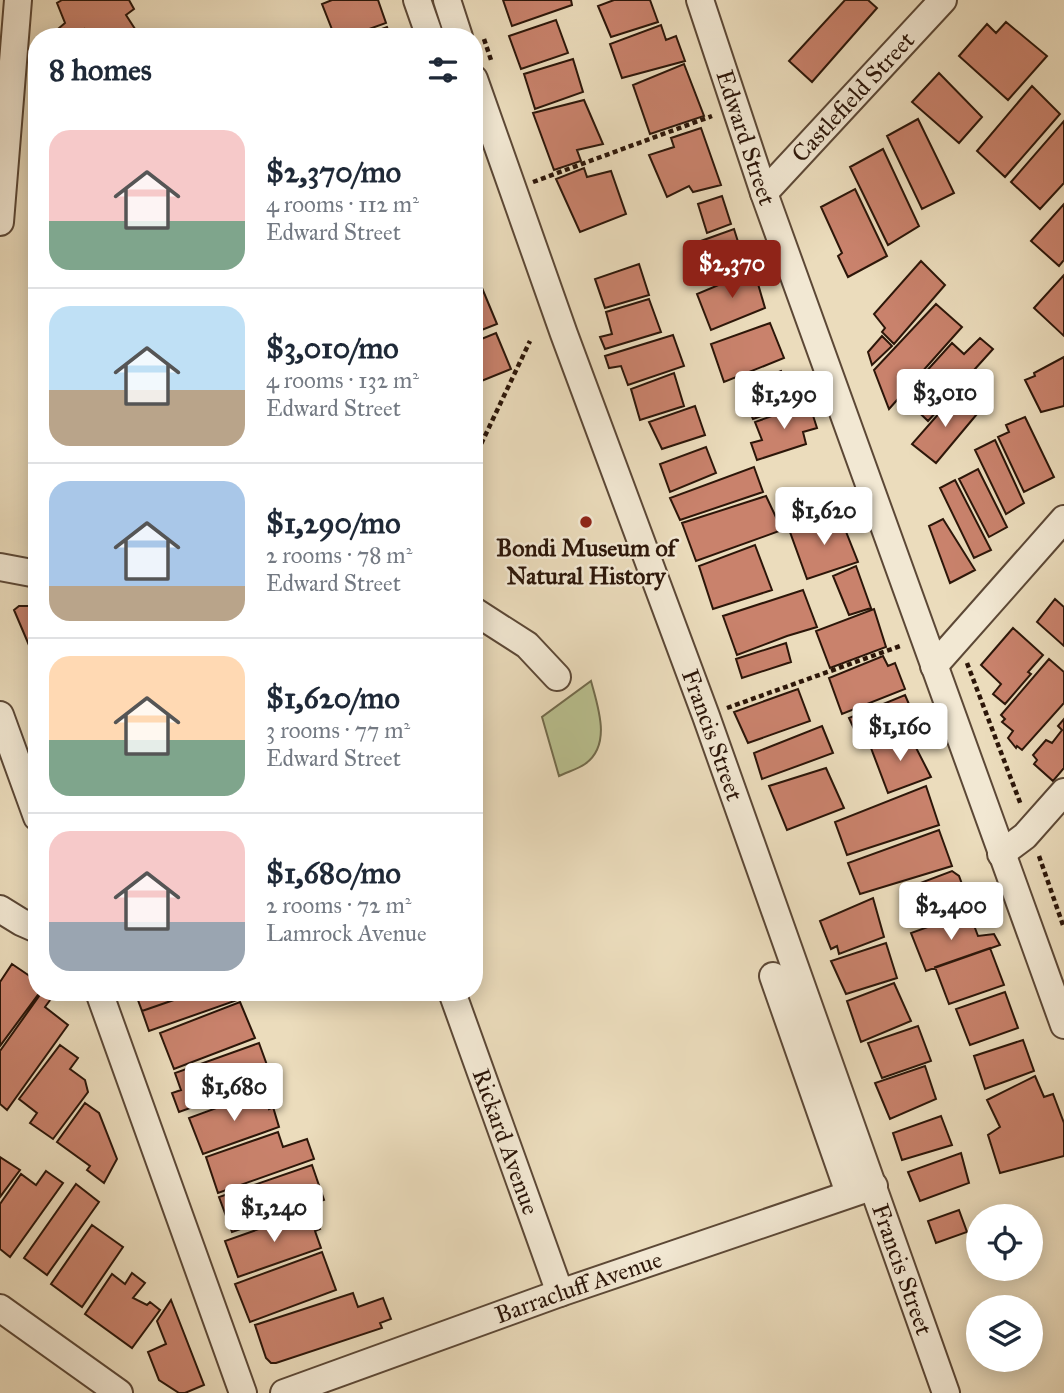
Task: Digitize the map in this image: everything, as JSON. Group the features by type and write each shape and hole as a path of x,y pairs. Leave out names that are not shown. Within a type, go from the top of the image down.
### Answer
{"street":[{"path":"0,222 19,0"},
{"path":"417,0 427,28"},
{"path":"447,0 456,28"},
{"name":"Edward Street","path":"700,0 764,193 1064,1025"},
{"name":"Castlefield Street","path":"764,193 943,0"},
{"name":"Francis Street","path":"483,104 564,334 706,716 861,1190"},
{"path":"934,666 1064,519"},
{"path":"0,567 28,572"},
{"path":"483,617 527,645 557,677"},
{"path":"0,715 28,792"},
{"path":"1001,854 1030,831 1064,792"},
{"path":"0,909 28,925"},
{"name":"Francis Street","path":"773,976 946,1393"},
{"path":"102,1001 243,1393"},
{"name":"Rickard Avenue","path":"455,1001 561,1293"},
{"name":"Barracluff Avenue","path":"284,1393 561,1293 861,1190"},
{"path":"0,1308 119,1393"}],"path":[{"path":"513,189 737,107"},
{"path":"483,440 530,341"},
{"path":"958,639 1064,928"},
{"path":"706,716 898,647"}],"green space":[{"path":"591,681 601,725 598,747 585,764 559,776 542,717"}],"building":[{"path":"62,0 129,0 134,9 126,15 134,28 59,28 65,23 57,3"},
{"path":"332,0 378,0 386,23 372,28 331,28 322,4"},
{"path":"503,0 571,0 572,5 512,26"},
{"path":"614,0 650,0 658,22 611,37 598,6"},
{"path":"845,0 868,0 877,8 812,82 789,61"},
{"path":"556,20 568,53 521,69 509,36"},
{"path":"1006,22 1047,56 1008,100 959,56 987,24 996,33"},
{"path":"661,25 666,40 676,36 685,61 622,78 610,44"},
{"path":"573,59 583,92 535,109 524,74"},
{"path":"684,64 704,116 650,134 633,85"},
{"path":"939,73 982,117 959,143 912,102"},
{"path":"1032,86 1060,114 1005,177 977,151"},
{"path":"584,100 603,144 577,150 581,161 554,170 533,113"},
{"path":"918,119 954,193 922,209 887,136"},
{"path":"1064,121 1064,183 1040,209 1011,182"},
{"path":"701,128 721,185 693,192 689,186 667,197 649,155 674,147 671,138"},
{"path":"883,149 919,226 888,245 850,167"},
{"path":"584,168 587,177 611,171 626,214 580,232 556,179"},
{"path":"855,189 887,256 848,277 838,256 842,253 821,207"},
{"path":"722,196 731,224 707,233 698,204"},
{"path":"1064,204 1064,260 1059,266 1031,241"},
{"path":"734,229 745,264 696,279 687,246"},
{"path":"921,261 945,285 894,344 882,332 885,328 874,314"},
{"path":"639,264 649,295 605,308 595,279"},
{"path":"754,270 765,308 711,330 697,294"},
{"path":"1064,275 1064,336 1034,308"},
{"path":"483,290 497,324 483,329"},
{"path":"649,299 661,332 605,349 600,337 612,334 606,312"},
{"path":"936,304 962,327 889,409 874,370"},
{"path":"770,323 784,358 724,382 711,344"},
{"path":"496,333 511,369 483,380 483,338"},
{"path":"673,335 684,366 628,385 621,366 609,368 605,356"},
{"path":"882,336 892,346 872,365 868,352"},
{"path":"980,338 993,349 928,421 903,397 952,343 964,354"},
{"path":"1064,357 1064,406 1041,412 1025,380"},
{"path":"781,371 795,404 753,419 739,388"},
{"path":"674,373 684,406 640,420 631,389"},
{"path":"956,394 977,414 936,463 912,444"},
{"path":"809,403 817,428 803,432 806,444 757,460 751,443 762,440 755,422"},
{"path":"695,406 705,435 662,449 649,422"},
{"path":"1025,417 1054,477 1024,492 998,437 1009,432 1006,425"},
{"path":"995,440 1024,503 1006,514 975,450"},
{"path":"706,447 716,473 670,492 660,464"},
{"path":"754,467 763,492 680,520 670,498"},
{"path":"978,469 1007,527 989,537 959,479"},
{"path":"955,480 991,550 974,558 940,488"},
{"path":"766,496 782,530 696,561 682,523"},
{"path":"839,514 858,562 807,579 790,532"},
{"path":"943,519 975,570 950,583 929,526"},
{"path":"755,545 772,590 713,609 699,566"},
{"path":"856,566 871,608 849,615 833,576"},
{"path":"803,590 817,627 737,655 723,616"},
{"path":"1055,599 1064,607 1064,646 1037,622"},
{"path":"19,606 28,606 28,643 14,610"},
{"path":"874,609 886,647 830,668 816,631"},
{"path":"1013,628 1043,655 1028,672 1031,674 1005,704 993,694 1001,684 981,665"},
{"path":"786,643 791,662 742,678 736,659"},
{"path":"883,656 888,666 895,663 905,689 842,714 829,678"},
{"path":"1049,659 1064,672 1064,703 1022,750 1017,746 1016,748 1008,738 1013,731 1002,722 1005,719 1001,715"},
{"path":"798,689 810,721 748,743 734,712"},
{"path":"905,695 918,725 861,744 849,718"},
{"path":"1064,719 1064,768 1053,781 1034,764 1037,760 1033,755 1046,740 1052,743 1062,730 1058,726"},
{"path":"822,726 833,753 762,779 754,753"},
{"path":"909,734 931,777 888,793 871,748"},
{"path":"826,768 844,808 787,830 769,786"},
{"path":"926,786 939,825 847,855 835,822"},
{"path":"939,830 952,866 860,894 848,863"},
{"path":"952,871 959,876 970,906 920,923 907,888"},
{"path":"873,898 884,937 839,954 837,946 831,949 820,921"},
{"path":"969,912 978,936 994,934 1000,945 926,971 911,933"},
{"path":"886,943 897,978 846,994 831,961"},
{"path":"990,948 1004,985 949,1004 935,967"},
{"path":"12,964 28,975 28,1001 33,1001 0,1046 0,982"},
{"path":"894,983 911,1021 861,1042 847,1001"},
{"path":"1005,992 1018,1028 970,1045 956,1009"},
{"path":"36,1001 49,1001 45,1007 68,1025 7,1110 0,1104 0,1051"},
{"path":"138,1001 171,1001 142,1011"},
{"path":"171,1001 235,1001 149,1031 142,1011"},
{"path":"240,1002 255,1038 174,1069 160,1033"},
{"path":"918,1026 931,1061 882,1078 868,1043"},
{"path":"1023,1040 1034,1071 985,1089 974,1056"},
{"path":"259,1043 272,1079 179,1112 172,1093 181,1090 175,1073"},
{"path":"60,1045 78,1058 70,1069 85,1080 88,1092 53,1139 30,1123 37,1113 19,1099"},
{"path":"925,1066 936,1099 890,1119 875,1083"},
{"path":"1035,1076 1044,1097 1053,1094 1064,1123 1064,1156 1000,1173 988,1135 1000,1127 987,1100"},
{"path":"263,1091 269,1109 273,1107 279,1127 203,1154 189,1118"},
{"path":"85,1103 99,1113 117,1159 104,1183 87,1170 90,1166 57,1142"},
{"path":"941,1116 952,1145 902,1160 893,1133"},
{"path":"278,1132 283,1147 307,1139 314,1159 218,1193 206,1157"},
{"path":"961,1153 969,1183 920,1201 908,1172"},
{"path":"0,1157 20,1170 0,1197"},
{"path":"312,1165 324,1200 232,1232 219,1197"},
{"path":"46,1171 63,1183 10,1257 0,1249 0,1204 21,1174 36,1185"},
{"path":"76,1184 99,1202 47,1275 24,1258"},
{"path":"313,1210 320,1229 315,1231 321,1248 238,1277 225,1241"},
{"path":"959,1210 966,1232 936,1243 928,1221"},
{"path":"92,1225 123,1247 82,1307 51,1284"},
{"path":"322,1252 336,1290 250,1322 235,1284"},
{"path":"132,1273 145,1283 133,1298 147,1305 150,1302 160,1310 132,1348 85,1314 112,1274 125,1284"},
{"path":"353,1293 358,1307 383,1298 391,1319 380,1323 382,1328 276,1363 271,1363 266,1358 255,1325"},
{"path":"171,1300 204,1385 185,1393 179,1393 159,1380 148,1352 166,1344 157,1321"}],"place":[{"name":"Bondi Museum of Natural History","path":"586,522"}]}
